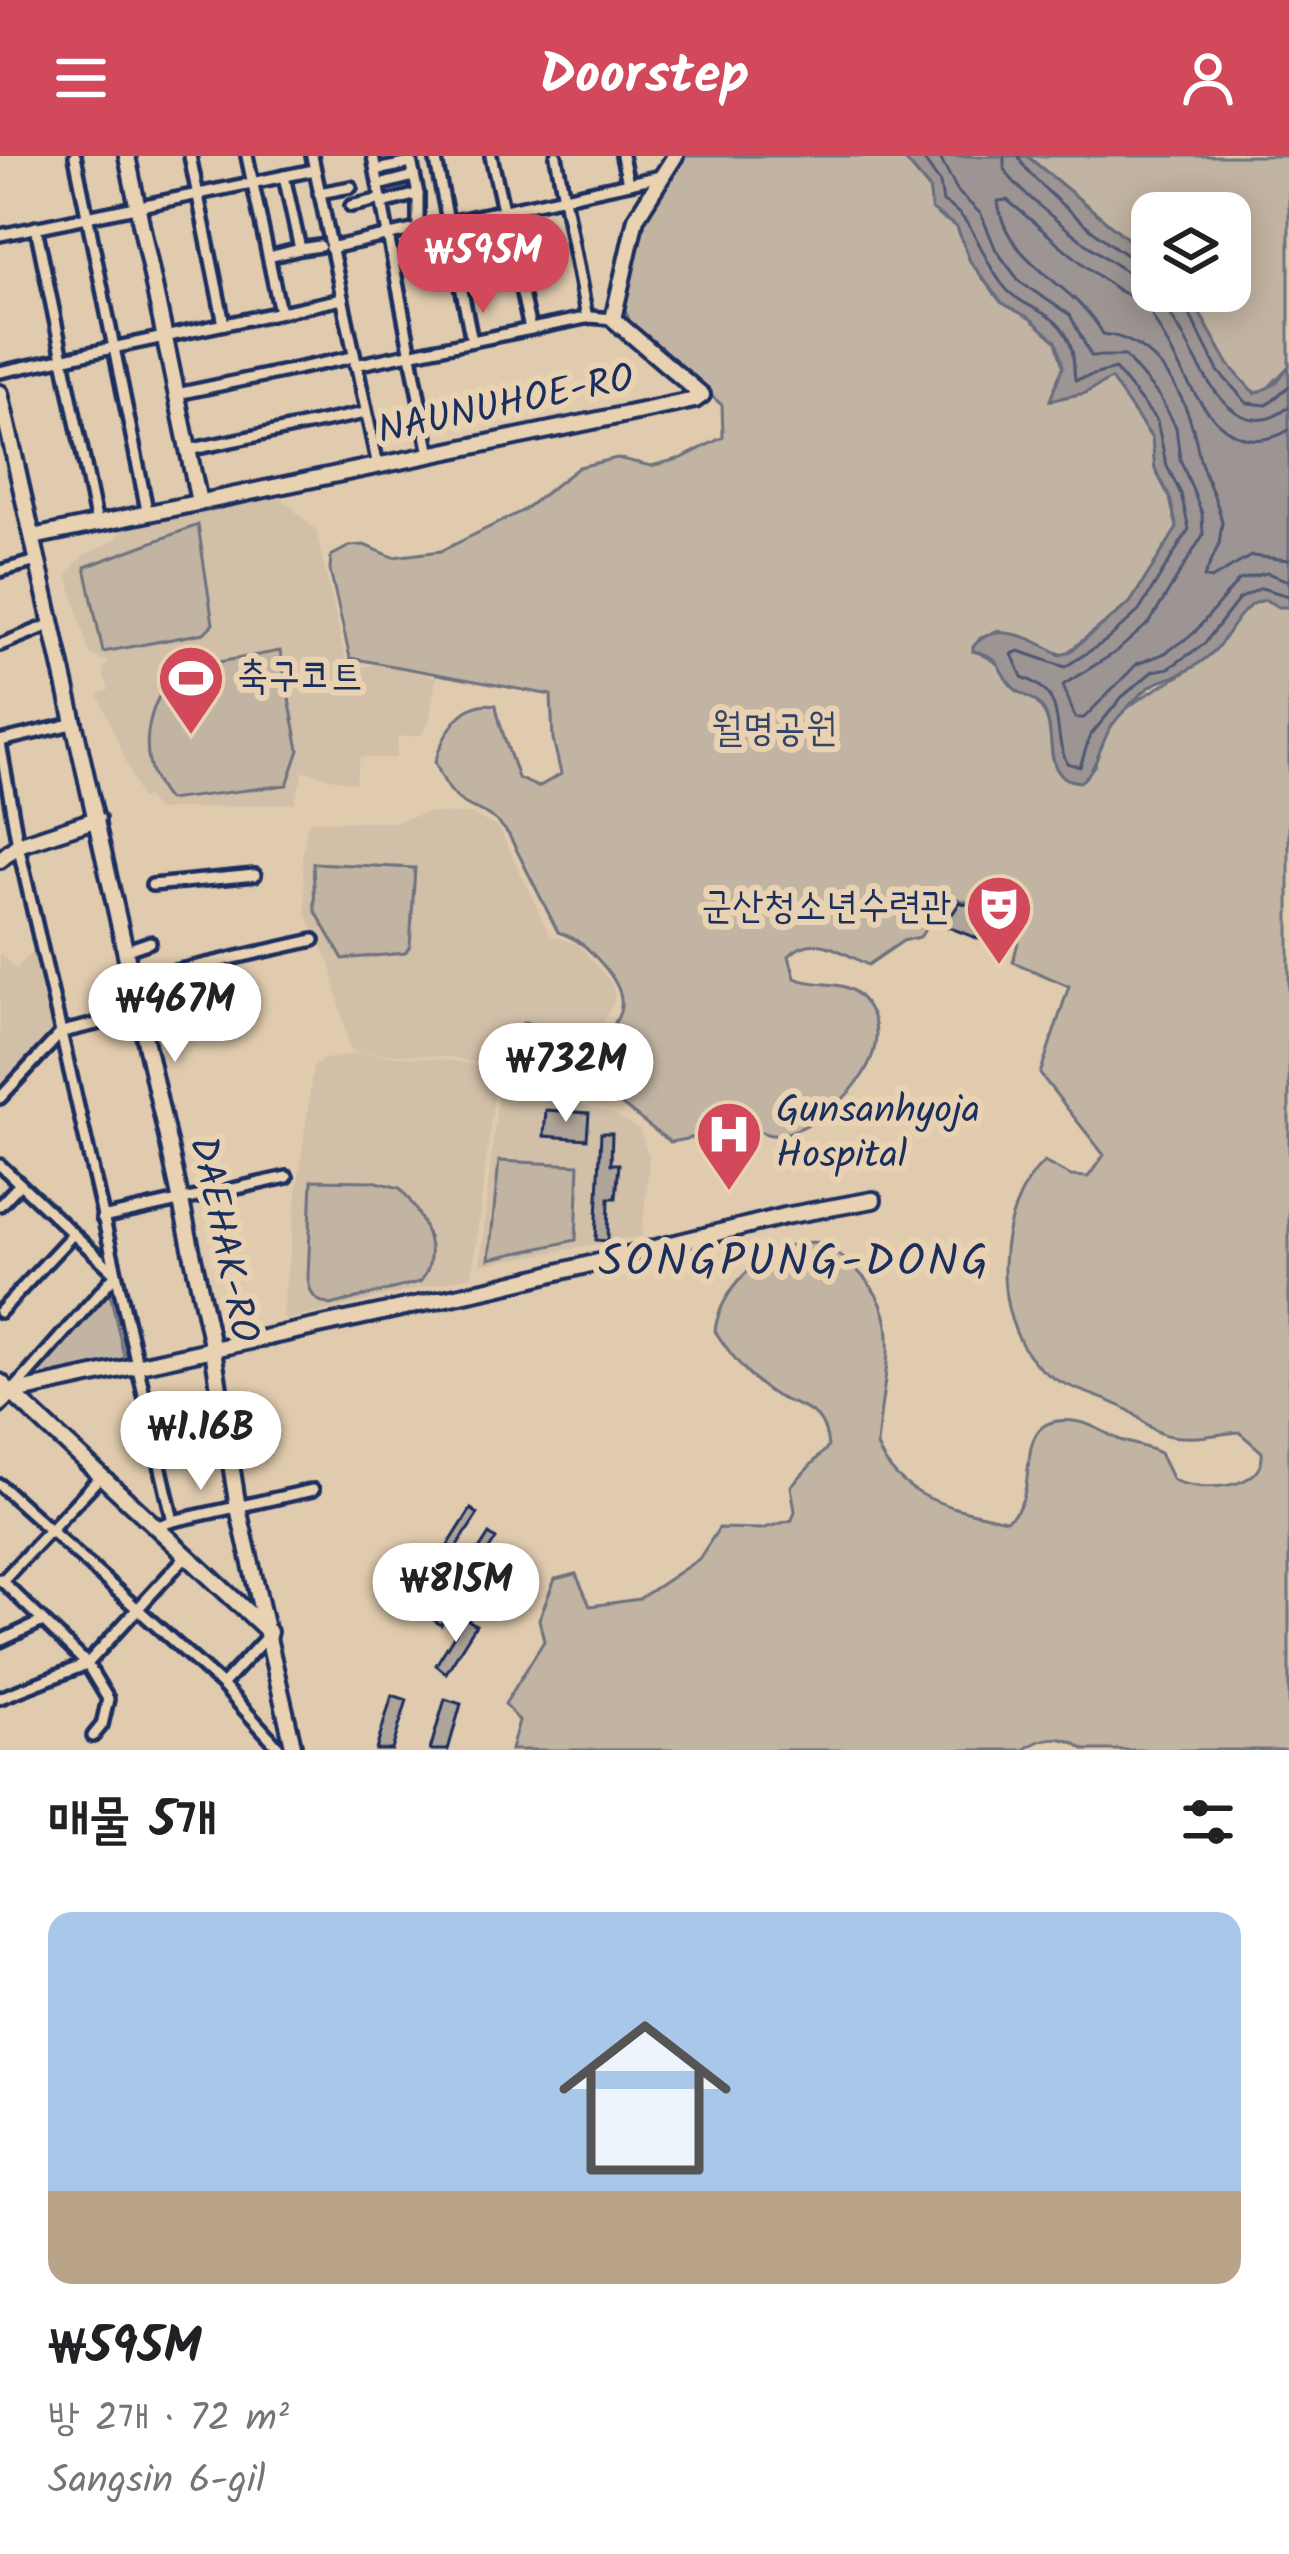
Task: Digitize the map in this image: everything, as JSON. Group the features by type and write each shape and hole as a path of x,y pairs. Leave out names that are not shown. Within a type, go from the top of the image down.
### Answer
{"street":[{"path":"75,156 148,514"},
{"path":"127,156 199,502"},
{"path":"190,156 224,324"},
{"path":"248,156 280,312"},
{"path":"312,156 325,246 378,466"},
{"path":"373,156 430,455"},
{"path":"435,156 472,341"},
{"path":"491,156 530,329"},
{"path":"556,156 587,318"},
{"path":"622,156 628,183"},
{"name":"NAUNUHOE-RO","path":"33,537 695,400 702,394 613,319 636,218 675,156"},
{"path":"376,170 411,159 418,229"},
{"path":"0,235 314,170"},
{"path":"268,257 666,175"},
{"path":"284,176 300,249"},
{"path":"380,185 414,176"},
{"path":"319,193 351,187"},
{"path":"351,206 418,194"},
{"path":"35,227 97,524"},
{"path":"0,372 341,299"},
{"path":"176,394 587,318 613,319"},
{"name":"DAEHAK-RO","path":"0,393 213,1351 238,1508 294,1750"},
{"path":"188,450 365,412"},
{"path":"0,571 38,562"},
{"path":"0,645 52,624"},
{"path":"76,723 0,742 18,845 173,1521"},
{"path":"0,860 18,845 97,819"},
{"path":"152,885 255,874"},
{"path":"131,980 314,940"},
{"path":"124,951 150,942"},
{"path":"0,1098 62,1032 173,1006"},
{"path":"0,1166 116,1274"},
{"path":"102,1218 287,1177"},
{"path":"0,1204 20,1184"},
{"path":"4,1393 213,1351 785,1216 873,1201"},
{"path":"0,1312 73,1234"},
{"path":"4,1393 116,1274"},
{"path":"4,1393 270,1633 222,1685"},
{"path":"93,1736 102,1725 108,1699 87,1664 1,1580 100,1476"},
{"path":"0,1485 222,1685 281,1750"},
{"path":"155,1527 313,1490"},
{"path":"0,1698 87,1664 186,1556"},
{"path":"231,1598 253,1593 258,1585"},
{"path":"0,1641 43,1621"}],"shaded area":[{"path":"277,494 316,530 348,669 381,664 436,677 429,723 421,735 398,737 396,758 360,757 355,784 304,771 294,803 156,810 147,797 141,799 98,694 109,690 102,670 109,662 90,655 67,574 81,557 116,539 127,524"},
{"path":"425,813 471,814 499,828 550,935 579,945 611,982 615,995 611,1007 565,1078 554,1080 450,1057 355,1052 349,1047 330,963 306,914 302,856 307,826 311,821 395,822"},
{"path":"32,952 38,953 57,1028 0,1089 0,954 16,969"},
{"path":"359,1053 450,1060 497,1070 472,1276 286,1320 282,1314 313,1067 322,1060"},
{"path":"499,1084 614,1114 639,1129 649,1157 642,1236 480,1265"}],"green space":[{"name":"월명공원","path":"685,156 902,156 929,188 938,215 957,227 970,261 1001,302 1056,341 1063,366 1052,400 1085,393 1111,379 1152,439 1155,469 1170,498 1177,528 1130,603 1064,655 998,630 980,638 973,651 1006,670 1038,704 1049,724 1055,765 1065,778 1095,766 1100,743 1125,710 1212,653 1247,606 1263,600 1289,607 1289,1750 1085,1750 1054,1738 1023,1750 511,1750 519,1721 505,1704 544,1641 539,1619 555,1579 576,1574 590,1606 639,1599 699,1559 719,1528 761,1529 792,1520 791,1486 828,1447 823,1425 811,1412 759,1383 715,1331 738,1281 786,1247 822,1243 872,1287 888,1332 877,1446 899,1478 931,1499 1006,1520 1025,1493 1033,1441 1041,1428 1055,1421 1085,1423 1160,1453 1173,1480 1184,1484 1213,1487 1242,1481 1260,1465 1262,1452 1239,1432 1194,1437 1161,1433 1128,1410 1046,1373 1022,1344 1005,1291 1004,1262 1015,1206 1044,1162 1071,1176 1088,1177 1104,1155 1040,1074 1069,986 1013,962 1021,931 1015,919 949,896 920,937 903,941 868,965 828,946 798,949 789,956 795,978 850,989 872,1013 876,1035 859,1080 842,1100 800,1128 773,1135 734,1127 670,1142 591,1081 596,1050 619,1014 616,984 587,949 558,932 509,835 489,815 453,794 435,762 456,720 473,707 496,705 518,778 538,787 561,774 551,695 350,658 331,556 364,545 393,557 441,551 522,511 579,467 617,458 651,466 682,458 723,437 722,405 631,326 625,309 645,211"},
{"path":"1027,156 1289,156 1289,366 1262,394 1249,389 1228,366 1200,312 1251,312 1251,192 1131,192 1131,242"},
{"path":"198,525 213,624 204,633 103,652 85,567"},
{"path":"199,651 202,665 280,651 299,750 287,785 168,800 157,784 148,733 158,699 179,669 167,670 165,657"},
{"path":"313,863 415,868 410,946 405,953 343,959 315,910"},
{"path":"523,1023 565,1026 562,1067 520,1065"},
{"path":"499,1161 579,1165 576,1240 489,1259"},
{"path":"312,1180 373,1181 400,1188 422,1221 430,1246 427,1271 420,1282 331,1305 317,1299 308,1278"},
{"path":"109,1289 125,1361 24,1382"}],"water":[{"path":"902,156 1027,156 1131,242 1131,312 1199,312 1229,365 1255,394 1275,384 1289,366 1289,607 1257,602 1237,619 1209,656 1142,693 1111,727 1092,769 1080,782 1059,773 1041,706 1009,684 996,662 973,647 982,638 1004,633 1027,638 1060,655 1068,653 1130,603 1177,528 1170,498 1155,469 1152,438 1111,379 1085,393 1050,400 1063,366 1056,341 1001,302 970,261 957,227 932,210 929,188"}],"building":[{"path":"960,902 998,916 992,944 937,923 943,909 953,913"},
{"path":"546,1110 589,1113 587,1139 544,1136"},
{"path":"601,1133 612,1133 611,1164 619,1164 616,1198 609,1198 608,1241 596,1240"},
{"path":"471,1509 478,1514 414,1612 408,1609"},
{"path":"489,1534 496,1539 441,1625 434,1620"},
{"path":"465,1618 476,1625 446,1673 436,1665"},
{"path":"392,1695 407,1700 392,1750 376,1750"},
{"path":"445,1699 461,1704 448,1750 430,1750"}],"place":[{"name":"축구코트","path":"191,737"},
{"name":"군산청소년수련관","path":"999,967"},
{"name":"Gunsanhyoja Hospital","path":"729,1193"}],"district":[{"name":"SONGPUNG-DONG","path":"795,1263"}]}
